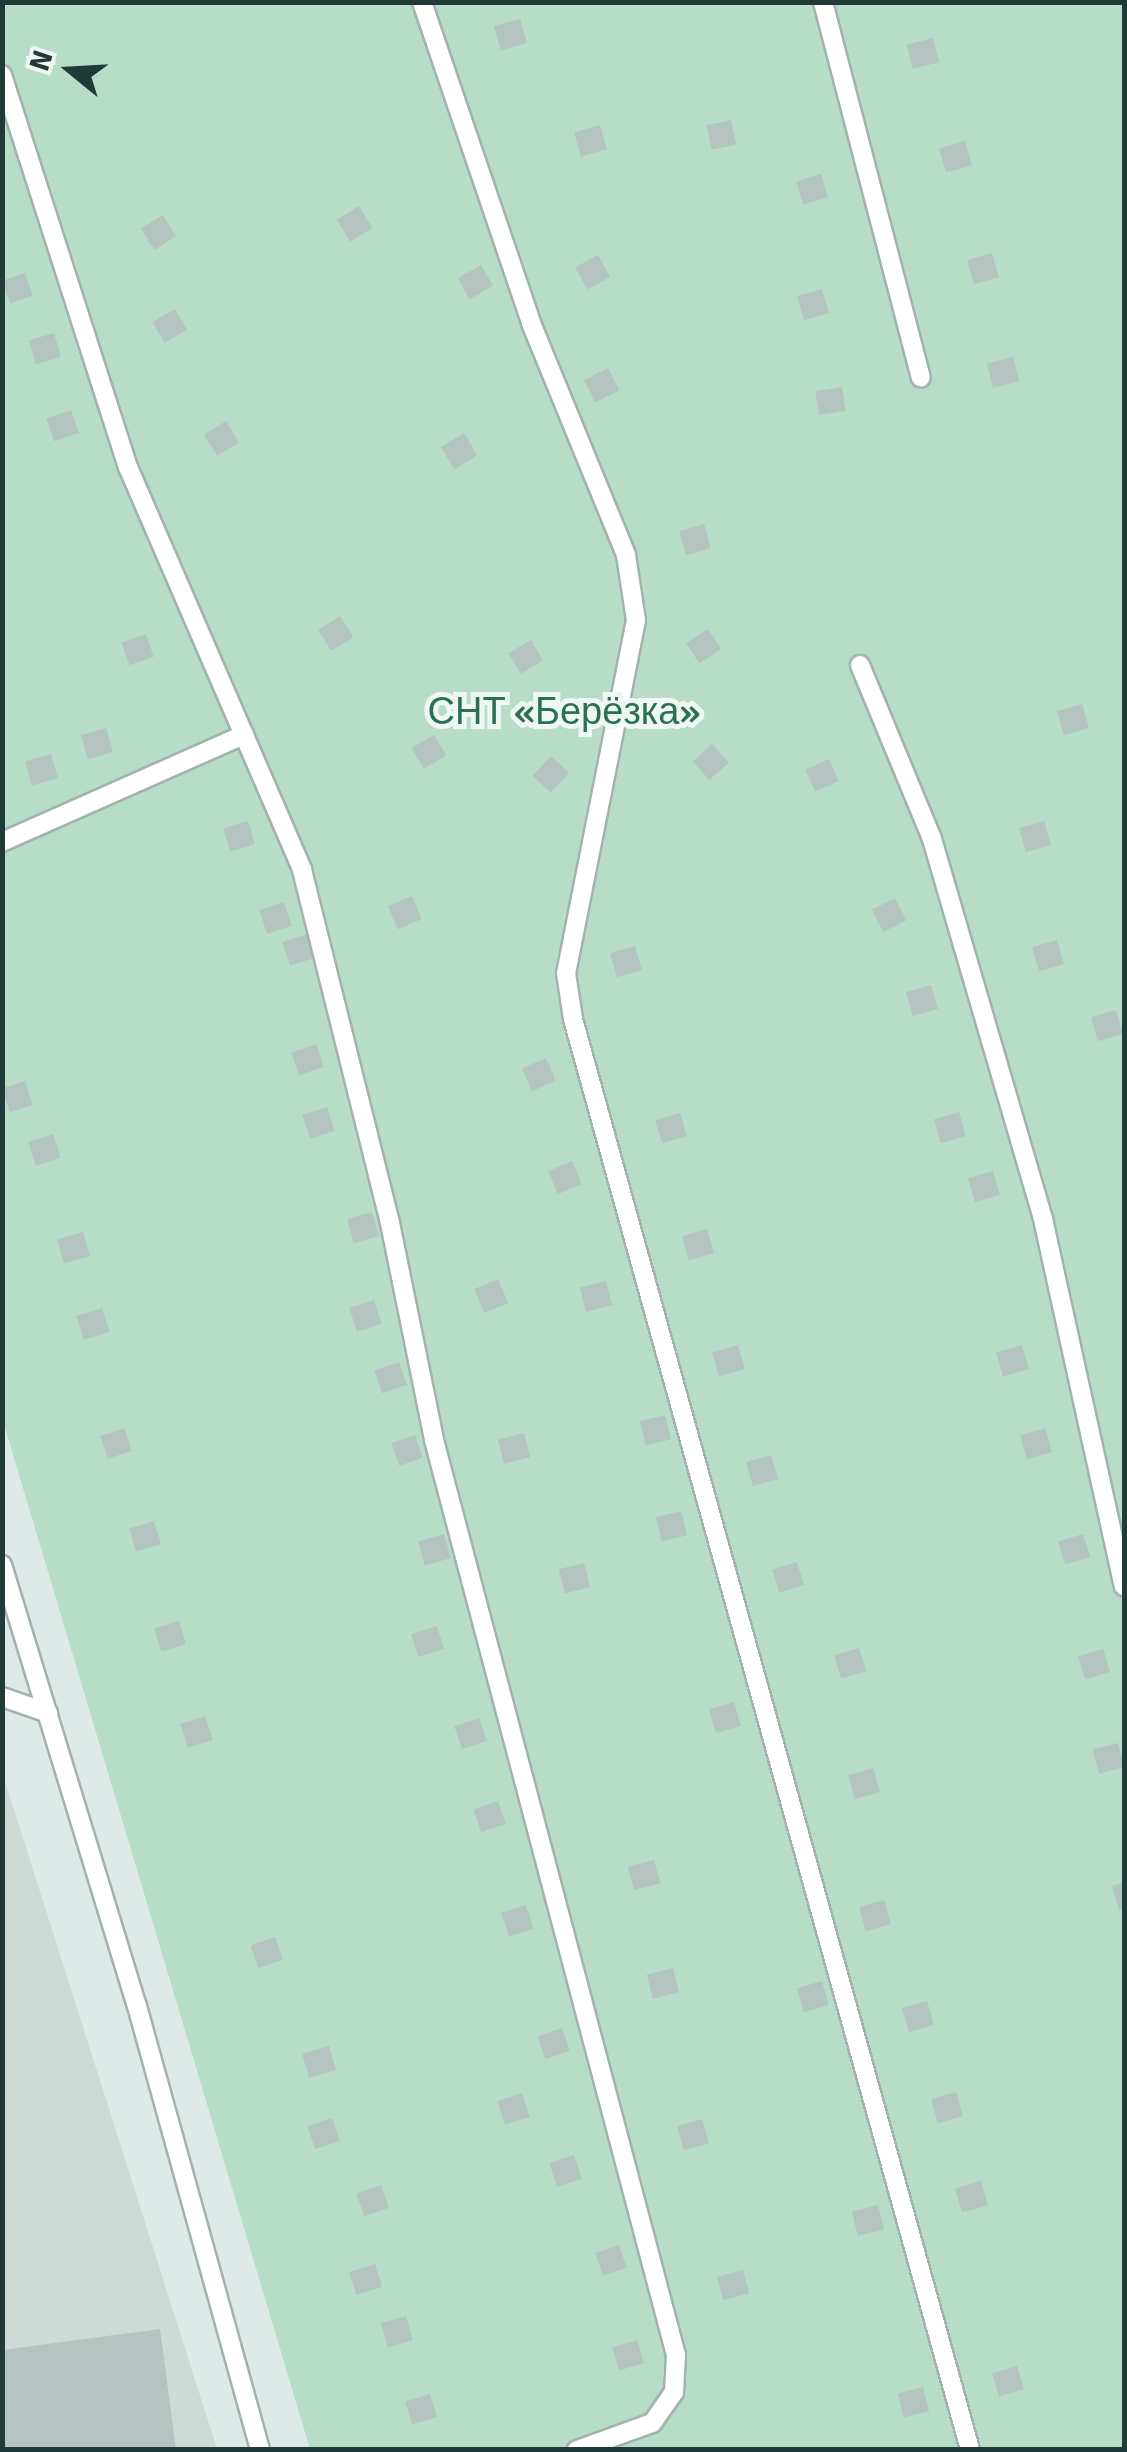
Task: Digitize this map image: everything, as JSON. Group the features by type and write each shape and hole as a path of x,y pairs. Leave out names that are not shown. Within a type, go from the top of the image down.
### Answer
{"lane":[{"path":"422,2 531,323 626,555 636,620 566,973 573,1019 970,2450"},
{"path":"823,2 920,377"},
{"path":"2,74 128,466 302,870 390,1224 434,1440 676,2355 674,2392 652,2423 576,2450"},
{"path":"860,665 932,839 1042,1220 1124,1586"},
{"path":"2,842 244,735"},
{"path":"2,1565 260,2450"},
{"path":"2,1697 48,1713"}],"shaded area":[{"path":"3,1775 217,2449 3,2449"}],"green space":[{"name":"СНТ «Берёзка»","path":"2,3 1124,3 1124,2449 310,2449 3,1421"}],"building":[{"path":"520,19 527,43 501,50 494,26"},
{"path":"933,38 939,62 913,69 907,45"},
{"path":"731,120 736,144 712,150 707,125"},
{"path":"600,125 607,149 581,156 574,132"},
{"path":"965,141 972,165 946,172 939,148"},
{"path":"821,174 828,197 803,205 796,182"},
{"path":"359,206 372,228 350,242 337,219"},
{"path":"163,215 176,236 154,250 141,229"},
{"path":"992,253 999,277 974,284 967,260"},
{"path":"598,255 610,277 587,289 575,268"},
{"path":"481,265 493,286 470,299 458,278"},
{"path":"25,273 33,296 10,304 2,281"},
{"path":"822,289 829,313 804,320 797,296"},
{"path":"175,309 187,330 164,343 152,322"},
{"path":"54,333 61,357 36,364 29,340"},
{"path":"1013,357 1019,381 993,388 987,364"},
{"path":"608,368 619,390 595,403 584,380"},
{"path":"842,387 846,411 819,415 815,391"},
{"path":"71,410 79,433 54,441 46,418"},
{"path":"226,421 239,442 217,456 204,435"},
{"path":"464,433 477,455 454,469 441,447"},
{"path":"704,524 711,548 686,555 679,531"},
{"path":"340,616 353,637 331,651 318,630"},
{"path":"708,629 721,649 699,663 686,643"},
{"path":"146,634 154,657 129,665 121,642"},
{"path":"531,640 543,661 520,674 508,653"},
{"path":"1082,704 1089,728 1064,735 1057,711"},
{"path":"106,728 113,752 88,759 81,735"},
{"path":"434,735 446,756 423,769 411,748"},
{"path":"712,744 729,763 709,780 693,761"},
{"path":"51,754 58,778 32,785 25,761"},
{"path":"551,756 569,773 551,793 533,776"},
{"path":"829,759 839,781 815,792 805,770"},
{"path":"248,821 255,844 230,852 223,829"},
{"path":"1044,821 1051,845 1026,852 1019,828"},
{"path":"412,896 422,919 398,929 388,906"},
{"path":"895,898 906,920 883,932 872,910"},
{"path":"284,902 292,926 267,934 259,910"},
{"path":"307,934 315,958 290,966 282,942"},
{"path":"1057,940 1064,964 1039,971 1032,947"},
{"path":"635,946 642,970 617,977 610,953"},
{"path":"931,985 938,1009 913,1016 906,992"},
{"path":"1116,1010 1123,1034 1098,1041 1091,1017"},
{"path":"316,1044 324,1067 299,1075 291,1052"},
{"path":"546,1058 556,1081 532,1091 522,1068"},
{"path":"25,1081 33,1105 10,1112 2,1088"},
{"path":"327,1107 335,1131 310,1139 302,1115"},
{"path":"959,1112 966,1136 941,1143 934,1119"},
{"path":"680,1113 687,1136 662,1144 655,1121"},
{"path":"53,1134 61,1158 36,1166 28,1142"},
{"path":"572,1161 582,1184 558,1194 548,1171"},
{"path":"993,1171 1000,1195 975,1202 968,1178"},
{"path":"372,1212 379,1236 354,1243 347,1219"},
{"path":"707,1229 714,1253 689,1260 682,1236"},
{"path":"83,1232 90,1256 64,1263 57,1239"},
{"path":"498,1279 508,1303 484,1313 474,1289"},
{"path":"606,1281 612,1305 586,1312 580,1288"},
{"path":"374,1300 382,1324 357,1332 349,1308"},
{"path":"102,1308 110,1332 84,1340 76,1316"},
{"path":"738,1345 745,1369 719,1376 712,1352"},
{"path":"1022,1345 1029,1369 1003,1376 996,1352"},
{"path":"399,1362 407,1385 382,1393 374,1370"},
{"path":"665,1415 671,1439 646,1446 640,1421"},
{"path":"124,1428 132,1451 108,1459 100,1436"},
{"path":"1045,1428 1052,1452 1027,1459 1020,1435"},
{"path":"524,1433 530,1457 504,1464 498,1440"},
{"path":"415,1435 423,1458 399,1466 391,1443"},
{"path":"771,1455 778,1479 753,1486 746,1462"},
{"path":"681,1511 687,1535 662,1542 656,1517"},
{"path":"154,1521 161,1544 136,1552 129,1529"},
{"path":"444,1534 451,1558 425,1565 418,1541"},
{"path":"1083,1534 1090,1557 1065,1565 1058,1542"},
{"path":"797,1562 804,1585 779,1593 772,1570"},
{"path":"584,1563 590,1587 565,1594 559,1569"},
{"path":"179,1621 186,1644 161,1652 154,1629"},
{"path":"437,1626 444,1649 418,1657 411,1634"},
{"path":"859,1648 866,1671 841,1679 834,1656"},
{"path":"1103,1649 1110,1672 1085,1680 1078,1657"},
{"path":"734,1702 741,1726 716,1733 709,1709"},
{"path":"205,1716 213,1740 188,1748 180,1724"},
{"path":"479,1718 487,1741 462,1749 454,1726"},
{"path":"1118,1743 1124,1767 1099,1774 1093,1749"},
{"path":"873,1768 880,1792 855,1799 848,1775"},
{"path":"498,1801 506,1824 481,1832 473,1809"},
{"path":"654,1860 660,1883 634,1890 628,1867"},
{"path":"1124,1882 1124,1908 1119,1910 1112,1886"},
{"path":"884,1900 891,1924 866,1931 859,1907"},
{"path":"526,1905 534,1929 509,1937 501,1913"},
{"path":"275,1937 283,1960 258,1968 250,1945"},
{"path":"673,1968 679,1992 653,1999 647,1975"},
{"path":"822,1981 829,2005 804,2012 797,1988"},
{"path":"927,2001 934,2025 909,2032 902,2008"},
{"path":"562,2028 570,2051 545,2059 537,2036"},
{"path":"329,2046 336,2070 309,2078 302,2054"},
{"path":"956,2092 963,2116 938,2123 931,2099"},
{"path":"522,2093 530,2117 505,2125 497,2101"},
{"path":"332,2118 340,2141 315,2149 307,2126"},
{"path":"702,2119 709,2143 684,2150 677,2126"},
{"path":"574,2155 582,2179 557,2187 549,2163"},
{"path":"981,2181 988,2205 962,2212 955,2188"},
{"path":"381,2185 389,2208 364,2216 356,2193"},
{"path":"878,2205 884,2229 858,2236 852,2212"},
{"path":"619,2245 627,2268 603,2276 595,2253"},
{"path":"375,2264 382,2287 356,2295 349,2272"},
{"path":"743,2270 749,2293 723,2300 717,2277"},
{"path":"406,2316 413,2340 388,2347 381,2323"},
{"path":"160,2329 176,2450 2,2450 2,2350"},
{"path":"637,2340 644,2363 619,2371 612,2348"},
{"path":"1017,2366 1024,2389 999,2397 992,2374"},
{"path":"923,2387 929,2411 904,2418 898,2393"},
{"path":"430,2394 437,2417 412,2425 405,2402"}]}
